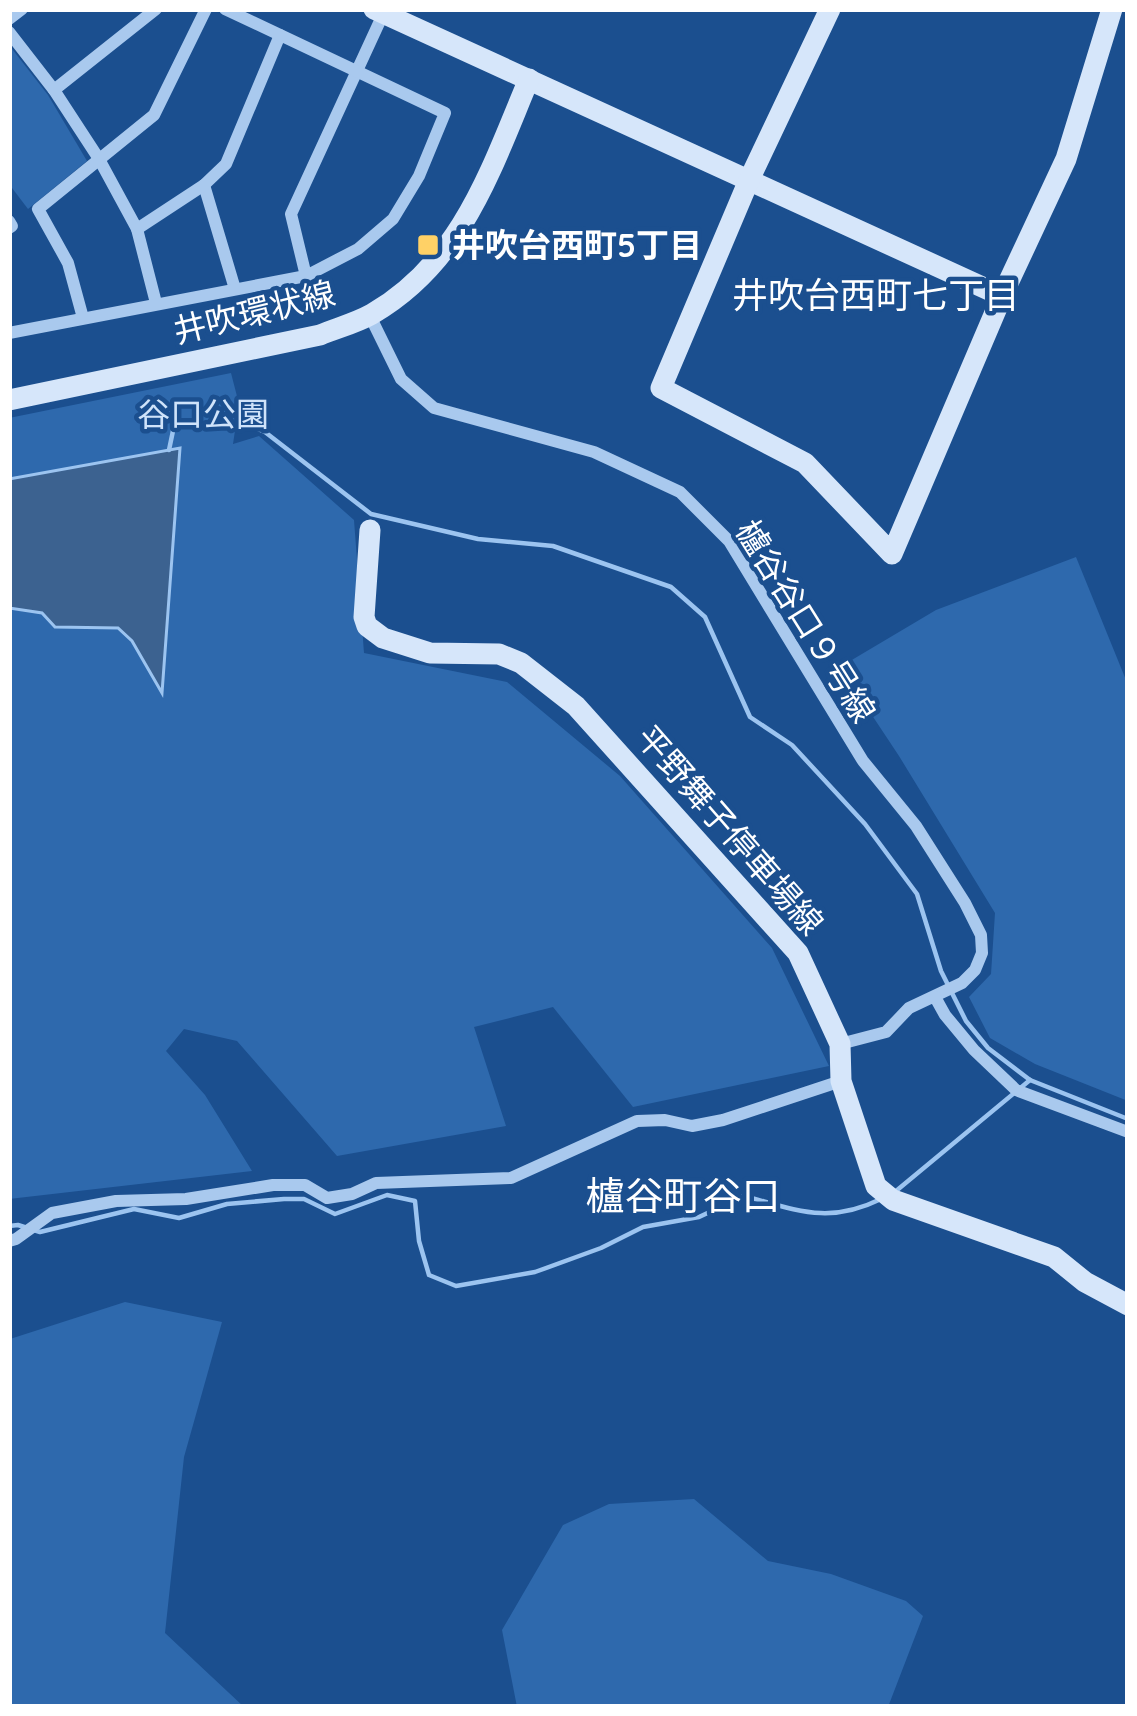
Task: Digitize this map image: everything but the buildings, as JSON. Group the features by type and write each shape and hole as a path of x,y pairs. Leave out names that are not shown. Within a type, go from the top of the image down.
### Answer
{"street":[{"path":"9,20 22,9"},
{"path":"54,90 156,9"},
{"path":"83,318 68,263 38,208 154,115 206,9"},
{"path":"9,333 306,276 358,249 393,219 419,176 446,113 225,9"},
{"path":"830,9 749,180 661,388 805,463 892,554 1066,159 1112,9"},
{"path":"306,276 291,214 381,10 1002,296"},
{"path":"9,32 99,159 137,229 156,303"},
{"path":"137,229 204,185 226,164 280,35"},
{"name":"井吹環状線","path":"9,400 320,335 370,316 410,288 446,251 476,205 529,79"},
{"path":"204,185 235,289"},
{"name":"櫨谷谷口９号線","path":"370,316 401,379 434,408 594,452 680,492 729,541 863,761 916,826 981,935 982,952 975,970 946,990"},
{"name":"平野舞子停車場線","path":"370,530 367,626 383,638 430,653 499,654 520,663 576,706 798,953 840,1044 841,1081 876,1186 888,1197 1054,1257 1085,1282 1128,1305"},
{"path":"840,1044 886,1032 909,1008 946,990 945,1015 1016,1090 1128,1132"},
{"path":"9,1240 52,1213 116,1201 186,1199 273,1185 305,1185 327,1198 376,1183 511,1178 637,1121 692,1126 723,1120 841,1081"}],"green space":[{"path":"9,45 48,95 87,161 28,209 9,184"},
{"name":"谷口公園","path":"231,373 239,404 233,444 259,436 354,520 364,653 507,682 620,776 772,948 829,1066 633,1107 553,1007 474,1027 506,1126 337,1156 237,1041 184,1029 166,1051 205,1095 252,1171 9,1199 9,418"},
{"path":"1076,557 1128,685 1128,1101 1035,1064 990,1038 969,997 991,974 995,913 840,667 936,610"},
{"path":"125,1302 222,1322 184,1457 165,1633 244,1707 9,1707 10,1339"},
{"path":"694,1499 768,1561 831,1574 906,1601 923,1616 888,1707 517,1707 502,1630 563,1525 609,1504"}],"shaded area":[{"path":"180,448 162,693 132,641 118,628 55,627 42,613 9,608 9,479"}],"waterway":[{"path":"169,450 174,426 251,426 371,514 478,539 553,546 671,587 705,617 750,717 792,745 865,824 917,894 941,971 966,1021 988,1048 1030,1080 1128,1119"},
{"path":"896,1191 1030,1080"},
{"path":"9,1226 40,1232 134,1209 179,1218 227,1204 284,1199 304,1199 335,1214 387,1195 415,1201 429,1275 456,1286 535,1272 643,1227 699,1217 744,1196 828,1213 881,1199"}],"place":[{"name":"井吹台西町5丁目","path":"428,245"}],"district":[{"name":"井吹台西町七丁目","path":"876,295"},
{"name":"櫨谷町谷口","path":"683,1196"}]}
